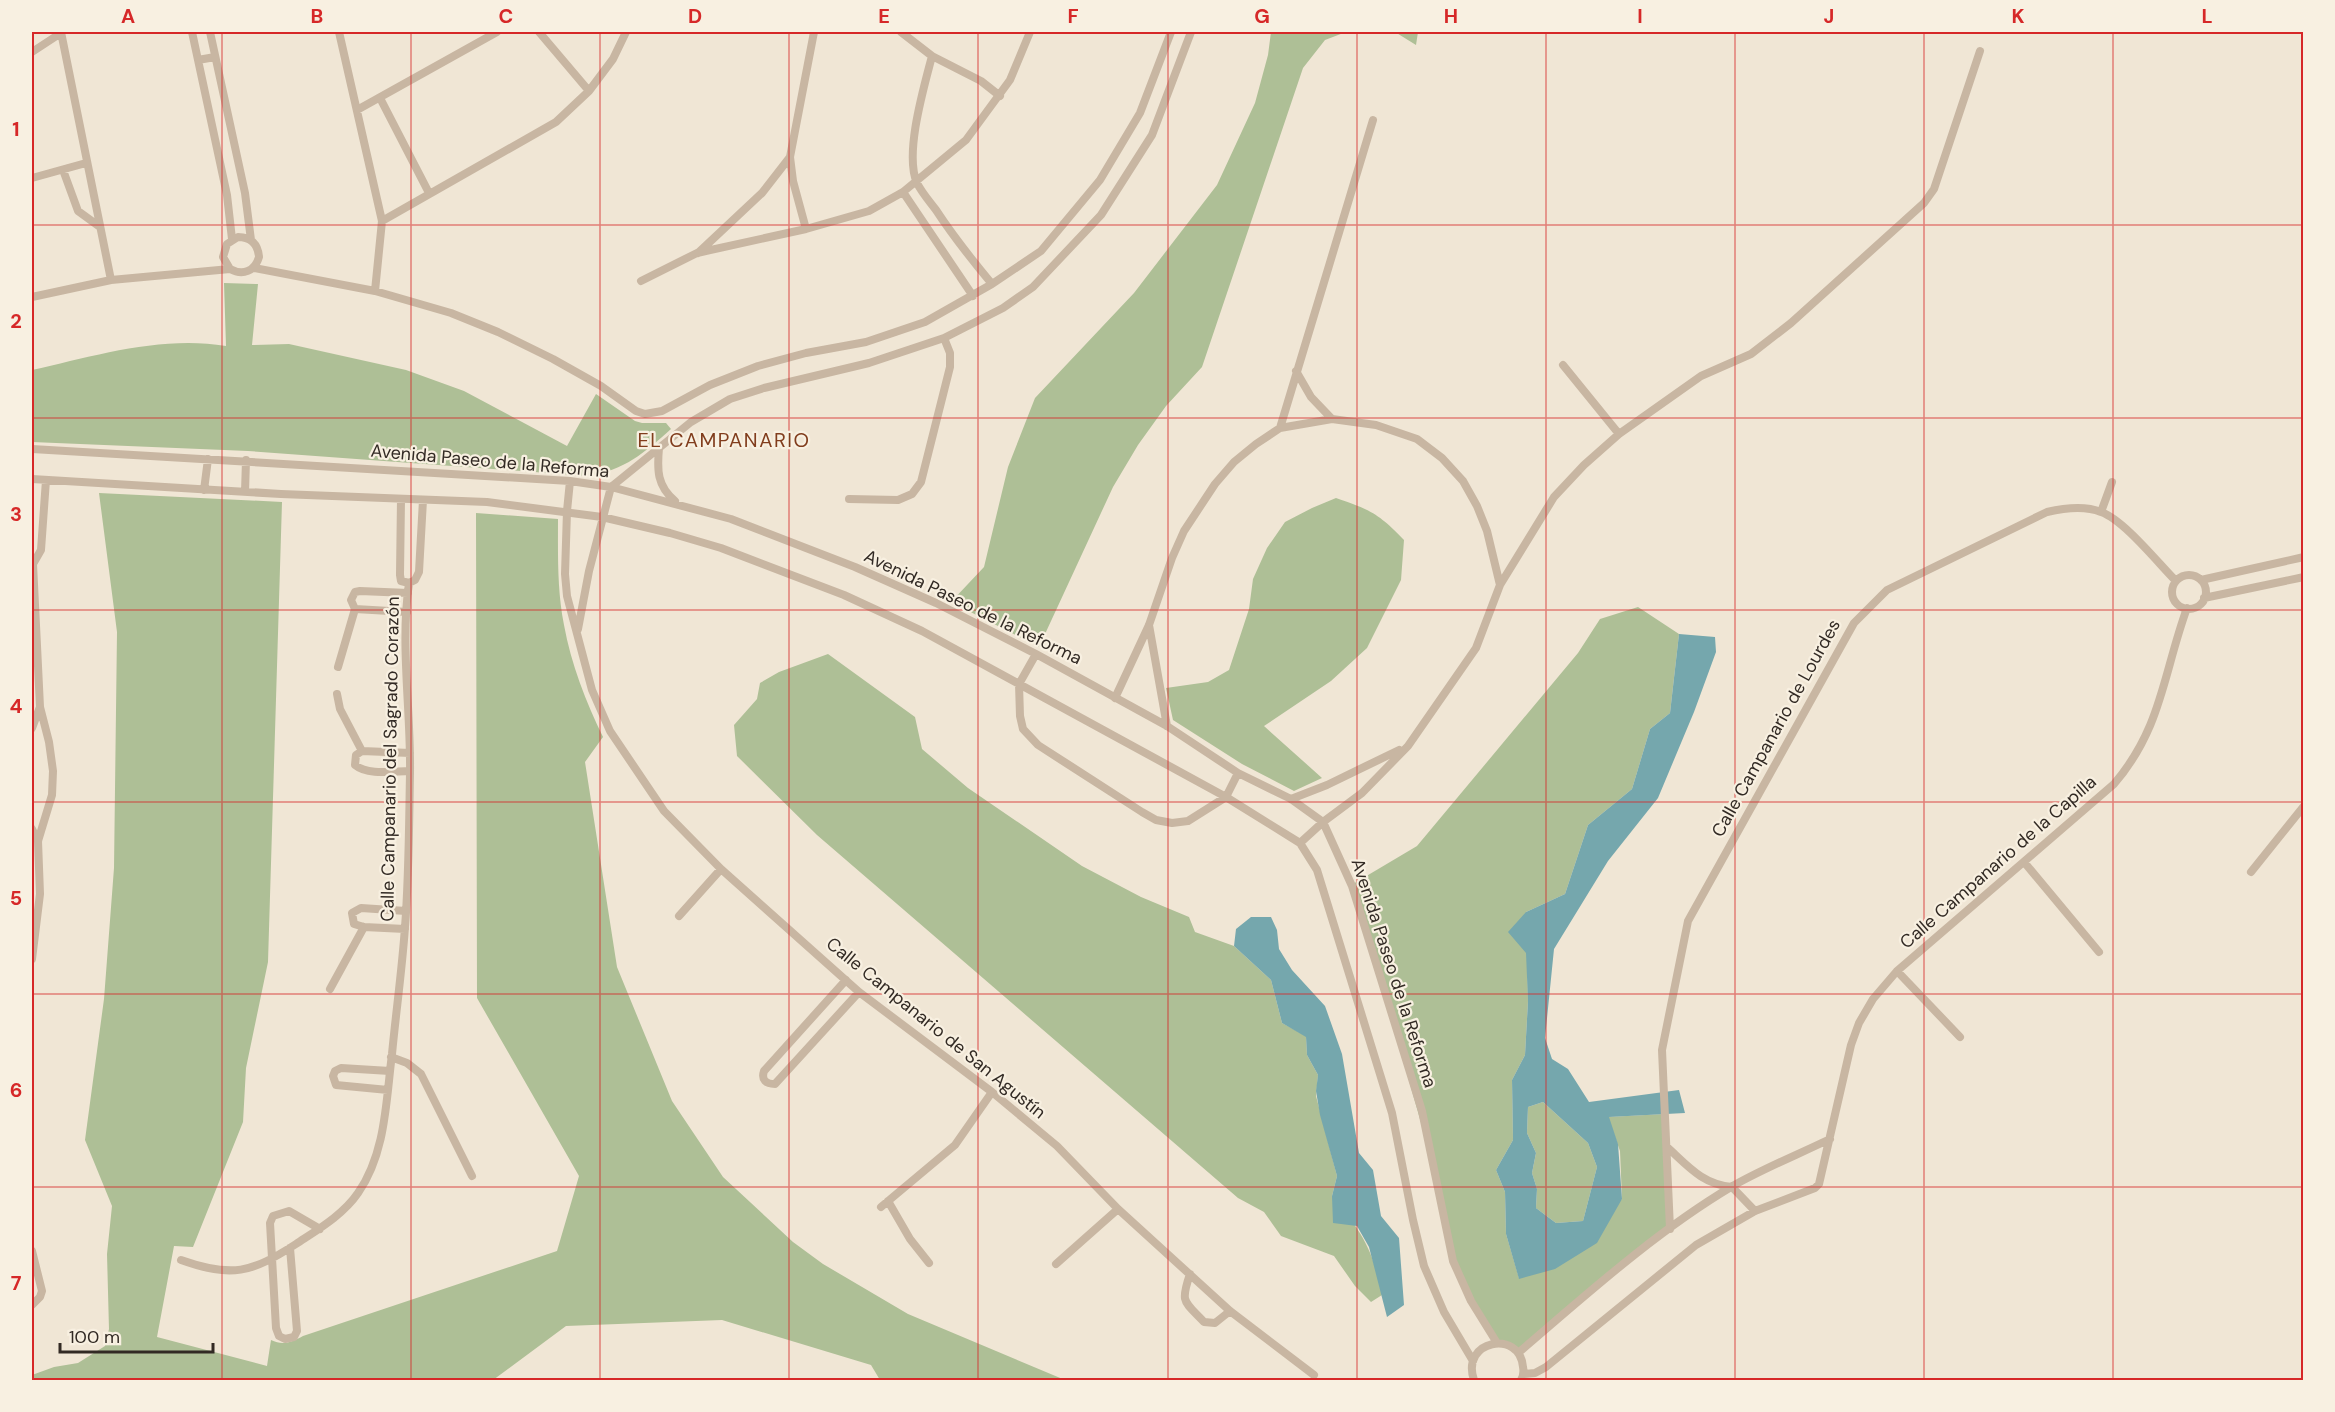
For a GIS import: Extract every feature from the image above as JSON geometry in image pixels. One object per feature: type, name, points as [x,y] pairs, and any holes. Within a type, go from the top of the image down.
[{"type":"street","points":[[32,52],[61,32],[111,280]]},
{"type":"street","points":[[192,32],[227,195],[232,239]]},
{"type":"street","points":[[32,297],[111,280],[230,269],[242,273],[254,268],[258,263],[259,250],[252,240],[210,32]]},
{"type":"street","points":[[339,32],[382,221],[375,291]]},
{"type":"street","points":[[357,110],[497,32]]},
{"type":"street","points":[[539,32],[589,91]]},
{"type":"street","points":[[382,221],[556,122],[589,91],[613,59],[626,32]]},
{"type":"street","points":[[806,229],[793,181],[790,158],[814,32]]},
{"type":"street","points":[[901,32],[932,56],[981,81],[1000,96]]},
{"type":"street","points":[[641,281],[697,253],[806,229],[869,211],[903,192],[917,183],[966,140],[1010,80],[1030,32]]},
{"type":"street","points":[[254,268],[375,291],[451,314],[498,332],[553,358],[601,386],[636,411],[651,414],[676,405],[710,385],[758,366],[806,353],[866,342],[925,322],[973,296],[1041,251],[1100,180],[1140,113],[1171,32]]},
{"type":"street","points":[[611,487],[691,422],[730,399],[764,388],[869,363],[944,338],[1003,308],[1033,286],[1101,215],[1152,135],[1191,32]]},
{"type":"street","points":[[1300,843],[1323,822],[1362,793],[1408,746],[1476,648],[1500,585],[1554,497],[1584,465],[1619,434],[1701,376],[1751,354],[1791,322],[1924,203],[1934,189],[1980,51]]},
{"type":"street","points":[[932,56],[914,139],[917,183],[961,247],[992,284]]},
{"type":"street","points":[[198,60],[215,57]]},
{"type":"street","points":[[380,98],[429,193]]},
{"type":"street","points":[[1280,428],[1373,120]]},
{"type":"street","points":[[697,253],[762,193],[790,158]]},
{"type":"street","points":[[32,178],[86,163]]},
{"type":"street","points":[[63,170],[78,211],[100,227]]},
{"type":"street","points":[[903,192],[973,296]]},
{"type":"street","points":[[230,269],[223,257],[223,250],[232,239],[245,237],[252,240]]},
{"type":"street","points":[[849,499],[898,500],[912,494],[921,482],[950,367],[950,352],[944,338]]},
{"type":"street","points":[[1563,365],[1619,434]]},
{"type":"street","points":[[1296,371],[1311,397],[1332,419]]},
{"type":"street","points":[[1115,698],[1149,625],[1172,558],[1184,531],[1215,484],[1234,462],[1280,428],[1332,419],[1376,425],[1417,439],[1442,458],[1463,481],[1477,506],[1487,531],[1500,585]]},
{"type":"street","points":[[659,448],[658,478],[665,493],[678,503]]},
{"type":"street","name":"Avenida Paseo de la Reforma","points":[[32,449],[570,481],[611,487],[678,503],[731,519],[855,567],[948,609],[1167,726],[1238,773],[1292,799],[1323,822],[1352,886],[1422,1111],[1453,1261],[1471,1301],[1497,1343]]},
{"type":"street","points":[[204,490],[208,459]]},
{"type":"street","points":[[245,492],[246,460]]},
{"type":"street","points":[[32,479],[204,490],[487,502],[602,517],[670,533],[721,548],[844,595],[922,631],[1226,797],[1300,843],[1317,870],[1392,1113],[1424,1266],[1444,1312],[1473,1361]]},
{"type":"street","points":[[32,959],[40,894],[39,841],[52,795],[53,771],[49,742],[40,707],[32,563],[46,480]]},
{"type":"street","name":"Calle Campanario de San Agustín","points":[[570,481],[565,574],[567,596],[592,690],[610,731],[664,811],[721,869],[859,992],[992,1092],[1057,1146],[1118,1209],[1230,1311],[1314,1375]]},
{"type":"street","points":[[2101,512],[2112,482]]},
{"type":"street","name":"Calle Campanario de San Agustín","points":[[578,632],[589,572],[611,487]]},
{"type":"street","name":"Calle Campanario del Sagrado Corazón","points":[[401,499],[400,575],[401,581],[409,588]]},
{"type":"street","name":"Calle Campanario del Sagrado Corazón","points":[[181,1260],[226,1272],[246,1270],[272,1259],[320,1228],[342,1210],[358,1194],[374,1166],[383,1129],[405,929],[410,771],[407,612],[409,588],[419,572],[423,500]]},
{"type":"street","name":"Calle Campanario de Lourdes","points":[[1670,1229],[1662,1050],[1688,921],[1854,623],[1887,590],[2047,512],[2078,507],[2101,512],[2115,520],[2176,581]]},
{"type":"street","points":[[2200,580],[2304,557]]},
{"type":"street","points":[[2186,575],[2196,576],[2200,580],[2205,588],[2204,598],[2197,606],[2182,607],[2175,600],[2172,590],[2176,581],[2186,575]]},
{"type":"street","points":[[2204,598],[2304,577]]},
{"type":"street","points":[[338,667],[355,609],[351,600],[355,592],[409,588]]},
{"type":"street","name":"Calle Campanario de la Capilla","points":[[1522,1377],[1546,1367],[1696,1245],[1755,1211],[1815,1188],[1819,1184],[1851,1045],[1859,1023],[1873,999],[1897,971],[2114,784],[2127,769],[2152,723],[2187,608]]},
{"type":"street","points":[[355,609],[407,612]]},
{"type":"street","points":[[1149,625],[1167,726]]},
{"type":"street","points":[[1036,654],[1019,684],[1020,716],[1023,729],[1038,745],[1149,816],[1172,823],[1188,821],[1226,797],[1238,773]]},
{"type":"street","points":[[338,694],[340,709],[362,751]]},
{"type":"street","points":[[32,728],[40,707]]},
{"type":"street","points":[[1292,799],[1366,768],[1408,746]]},
{"type":"street","points":[[410,753],[362,751],[356,755],[355,760],[355,765],[360,770],[410,771]]},
{"type":"street","points":[[2251,872],[2304,806]]},
{"type":"street","points":[[32,829],[39,841]]},
{"type":"street","points":[[2024,862],[2099,952]]},
{"type":"street","points":[[679,916],[721,869]]},
{"type":"street","points":[[405,929],[364,927],[354,924],[352,913],[357,909],[406,911]]},
{"type":"street","points":[[330,989],[364,927]]},
{"type":"street","points":[[1897,971],[1960,1036]]},
{"type":"street","points":[[846,980],[764,1071],[762,1076],[764,1081],[775,1084],[859,992]]},
{"type":"street","points":[[391,1057],[407,1063],[421,1074],[472,1176]]},
{"type":"street","points":[[388,1090],[336,1085],[333,1076],[335,1071],[341,1068],[390,1071]]},
{"type":"street","points":[[881,1207],[955,1145],[992,1092]]},
{"type":"street","points":[[1518,1353],[1570,1308],[1670,1229],[1732,1187],[1830,1139]]},
{"type":"street","points":[[1666,1147],[1703,1179],[1717,1185],[1732,1187],[1755,1211]]},
{"type":"street","points":[[888,1201],[910,1239],[929,1263]]},
{"type":"street","points":[[1056,1264],[1118,1209]]},
{"type":"street","points":[[290,1248],[297,1331],[294,1337],[285,1339],[279,1336],[276,1328],[269,1230],[273,1216],[289,1211],[320,1228]]},
{"type":"street","points":[[32,1251],[32,1262],[42,1291],[40,1297],[32,1305]]},
{"type":"street","points":[[1190,1274],[1183,1293],[1184,1299],[1204,1322],[1215,1323],[1230,1311]]},
{"type":"street","points":[[1474,1380],[1471,1371],[1478,1352],[1486,1345],[1497,1343],[1505,1344],[1518,1353],[1523,1360],[1522,1377]]},
{"type":"green space","points":[[1271,32],[1346,32],[1325,40],[1303,68],[1202,367],[1166,406],[1138,445],[1113,487],[1039,647],[951,602],[984,567],[1008,467],[1035,398],[1134,293],[1217,185],[1255,103],[1268,55]]},
{"type":"green space","points":[[1395,32],[1418,32],[1416,45]]},
{"type":"green space","points":[[224,283],[258,284],[252,345],[289,344],[406,370],[464,391],[567,446],[596,394],[635,421],[666,423],[671,429],[652,446],[623,465],[588,476],[248,451],[32,442],[32,370],[104,353],[153,345],[202,343],[226,346]]},
{"type":"green space","points":[[99,493],[282,502],[268,962],[246,1068],[243,1122],[193,1247],[174,1246],[157,1337],[267,1366],[271,1340],[280,1343],[291,1341],[557,1251],[579,1176],[477,998],[476,513],[558,519],[559,585],[567,640],[580,683],[603,737],[585,762],[617,967],[672,1101],[723,1177],[793,1242],[823,1264],[908,1314],[1065,1380],[880,1380],[871,1365],[722,1320],[566,1326],[493,1380],[32,1380],[32,1375],[54,1367],[78,1363],[105,1346],[109,1329],[107,1254],[112,1206],[85,1140],[104,999],[114,868],[117,632]]},
{"type":"green space","points":[[1336,498],[1374,514],[1404,540],[1401,580],[1367,648],[1331,681],[1264,726],[1322,778],[1294,791],[1242,764],[1173,720],[1166,688],[1208,682],[1229,670],[1249,609],[1253,579],[1267,548],[1285,522]]},
{"type":"green space","points":[[1638,607],[1679,634],[1670,713],[1650,729],[1632,789],[1588,825],[1565,894],[1526,912],[1528,1001],[1525,1055],[1512,1080],[1513,1140],[1496,1170],[1505,1192],[1506,1234],[1519,1278],[1622,1199],[1620,1151],[1608,1117],[1665,1114],[1669,1227],[1517,1351],[1497,1343],[1454,1257],[1445,1207],[1353,884],[1417,846],[1578,653],[1600,619]]},
{"type":"green space","points":[[828,654],[915,717],[922,749],[968,788],[1082,866],[1141,897],[1189,917],[1195,932],[1234,946],[1271,980],[1282,1023],[1306,1036],[1307,1055],[1318,1075],[1316,1096],[1337,1176],[1332,1196],[1365,1242],[1375,1265],[1382,1295],[1371,1302],[1355,1286],[1334,1256],[1281,1236],[1264,1212],[1238,1198],[817,835],[737,756],[734,725],[757,699],[760,683],[779,672]]},
{"type":"green space","points":[[1543,1102],[1588,1143],[1597,1167],[1583,1221],[1556,1223],[1536,1208],[1537,1189],[1532,1173],[1536,1153],[1527,1133],[1528,1107]]},
{"type":"water","points":[[1679,634],[1715,637],[1716,652],[1658,798],[1608,861],[1554,949],[1545,1038],[1552,1059],[1568,1069],[1589,1102],[1679,1090],[1685,1113],[1609,1117],[1618,1144],[1622,1199],[1597,1243],[1555,1269],[1519,1279],[1506,1234],[1505,1192],[1496,1170],[1513,1140],[1512,1080],[1525,1055],[1528,1001],[1526,953],[1508,932],[1526,912],[1565,894],[1588,825],[1632,789],[1650,729],[1670,713]],"holes":[[[1543,1102],[1588,1143],[1597,1167],[1583,1221],[1556,1223],[1536,1208],[1537,1189],[1532,1173],[1536,1153],[1527,1133],[1528,1107]]]},
{"type":"water","points":[[1251,917],[1271,917],[1277,930],[1279,949],[1292,970],[1325,1006],[1342,1054],[1359,1153],[1373,1170],[1381,1216],[1399,1238],[1404,1305],[1387,1317],[1369,1247],[1357,1226],[1333,1223],[1332,1196],[1337,1176],[1320,1115],[1316,1091],[1318,1075],[1307,1055],[1306,1037],[1282,1023],[1271,980],[1234,946],[1236,929]]},
{"type":"district","name":"EL CAMPANARIO","points":[[724,440]]}]
